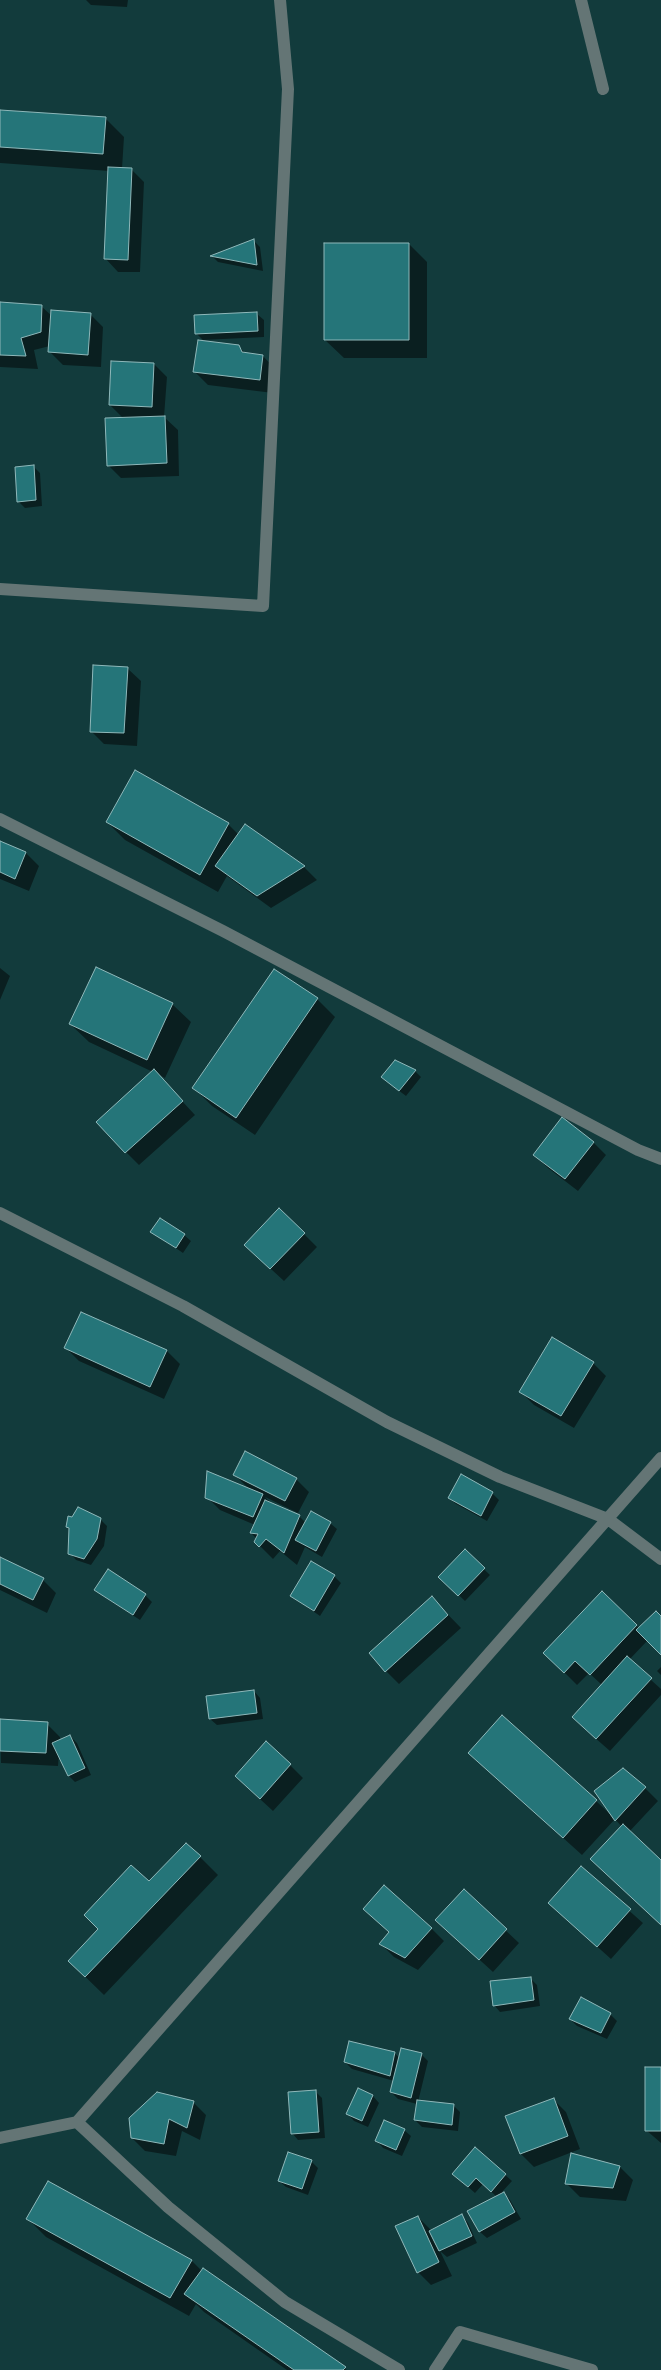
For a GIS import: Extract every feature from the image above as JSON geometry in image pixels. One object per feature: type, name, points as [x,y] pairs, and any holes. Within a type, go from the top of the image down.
[{"type":"street","points":[[0,589],[263,606],[288,89],[280,0]]},
{"type":"street","points":[[580,0],[603,89]]},
{"type":"street","points":[[0,819],[223,931],[638,1150],[661,1159]]},
{"type":"street","points":[[0,1213],[182,1306],[388,1422],[500,1477],[608,1519],[661,1559]]},
{"type":"street","points":[[0,2138],[77,2122],[661,1458]]},
{"type":"street","points":[[77,2122],[168,2207],[285,2302],[399,2370]]},
{"type":"street","points":[[435,2370],[460,2332],[592,2370]]},
{"type":"building","points":[[0,110],[106,117],[103,154],[0,147]]},
{"type":"building","points":[[108,167],[132,168],[128,260],[104,259]]},
{"type":"building","points":[[254,239],[257,265],[210,256]]},
{"type":"building","points":[[324,243],[409,243],[409,340],[324,340]]},
{"type":"building","points":[[0,302],[42,305],[41,332],[21,338],[26,356],[0,355]]},
{"type":"building","points":[[51,310],[91,313],[88,355],[48,352]]},
{"type":"building","points":[[257,312],[258,331],[195,334],[194,315]]},
{"type":"building","points":[[198,340],[239,345],[242,352],[263,355],[260,380],[193,372]]},
{"type":"building","points":[[111,361],[154,363],[152,407],[109,405]]},
{"type":"building","points":[[165,416],[167,463],[107,466],[105,418]]},
{"type":"building","points":[[34,465],[36,500],[17,502],[15,467]]},
{"type":"building","points":[[93,665],[128,667],[124,733],[90,732]]},
{"type":"building","points":[[135,770],[229,823],[200,875],[106,822]]},
{"type":"building","points":[[245,824],[305,866],[257,896],[215,866]]},
{"type":"building","points":[[0,841],[26,852],[15,879],[0,872]]},
{"type":"building","points":[[96,967],[173,1003],[147,1060],[69,1024]]},
{"type":"building","points":[[274,969],[318,998],[236,1118],[192,1088]]},
{"type":"building","points":[[395,1060],[416,1070],[399,1091],[381,1077]]},
{"type":"building","points":[[154,1069],[183,1101],[125,1153],[96,1122]]},
{"type":"building","points":[[562,1117],[594,1142],[565,1179],[533,1155]]},
{"type":"building","points":[[279,1208],[305,1233],[270,1269],[244,1245]]},
{"type":"building","points":[[160,1218],[185,1234],[176,1248],[150,1232]]},
{"type":"building","points":[[81,1312],[167,1350],[150,1387],[64,1348]]},
{"type":"building","points":[[552,1337],[594,1362],[561,1416],[519,1392]]},
{"type":"building","points":[[245,1451],[297,1478],[285,1501],[233,1475]]},
{"type":"building","points":[[207,1471],[263,1494],[253,1517],[205,1498]]},
{"type":"building","points":[[461,1474],[493,1492],[481,1516],[448,1498]]},
{"type":"building","points":[[265,1500],[300,1515],[284,1553],[266,1539],[259,1547],[254,1542],[258,1534],[250,1533]]},
{"type":"building","points":[[78,1507],[101,1518],[97,1539],[84,1559],[68,1554],[69,1528],[66,1527],[68,1516],[72,1517]]},
{"type":"building","points":[[311,1511],[331,1522],[316,1551],[295,1540]]},
{"type":"building","points":[[465,1549],[485,1568],[458,1596],[438,1577]]},
{"type":"building","points":[[0,1557],[44,1578],[33,1600],[0,1584]]},
{"type":"building","points":[[311,1561],[335,1575],[314,1611],[290,1596]]},
{"type":"building","points":[[108,1569],[146,1594],[133,1615],[94,1590]]},
{"type":"building","points":[[602,1591],[637,1625],[590,1675],[575,1661],[564,1673],[543,1653]]},
{"type":"building","points":[[432,1596],[448,1615],[385,1672],[369,1653]]},
{"type":"building","points":[[656,1611],[661,1616],[661,1655],[636,1630]]},
{"type":"building","points":[[627,1656],[652,1678],[596,1739],[572,1717]]},
{"type":"building","points":[[254,1690],[257,1713],[209,1719],[206,1696]]},
{"type":"building","points":[[502,1715],[597,1800],[563,1838],[468,1753]]},
{"type":"building","points":[[0,1719],[48,1722],[46,1753],[0,1751]]},
{"type":"building","points":[[70,1735],[85,1768],[68,1776],[52,1743]]},
{"type":"building","points":[[266,1741],[291,1764],[260,1799],[235,1776]]},
{"type":"building","points":[[623,1768],[646,1787],[615,1821],[594,1791]]},
{"type":"building","points":[[623,1824],[661,1860],[661,1925],[590,1859]]},
{"type":"building","points":[[186,1843],[201,1856],[85,1977],[68,1961],[98,1929],[84,1915],[131,1865],[149,1881]]},
{"type":"building","points":[[581,1866],[631,1909],[597,1947],[548,1903]]},
{"type":"building","points":[[384,1885],[432,1928],[405,1958],[379,1944],[389,1932],[363,1909]]},
{"type":"building","points":[[464,1889],[507,1929],[479,1960],[435,1920]]},
{"type":"building","points":[[531,1977],[534,2000],[493,2006],[490,1981]]},
{"type":"building","points":[[581,1997],[611,2013],[601,2033],[569,2019]]},
{"type":"building","points":[[349,2041],[395,2052],[390,2076],[344,2062]]},
{"type":"building","points":[[401,2048],[422,2053],[411,2098],[390,2092]]},
{"type":"building","points":[[645,2067],[661,2067],[661,2131],[645,2131]]},
{"type":"building","points":[[358,2088],[373,2095],[362,2121],[346,2114]]},
{"type":"building","points":[[316,2090],[319,2132],[291,2134],[288,2092]]},
{"type":"building","points":[[157,2092],[194,2101],[187,2128],[169,2119],[164,2144],[131,2138],[129,2118]]},
{"type":"building","points":[[554,2098],[568,2136],[520,2154],[505,2116]]},
{"type":"building","points":[[417,2100],[454,2104],[452,2125],[414,2120]]},
{"type":"building","points":[[384,2120],[405,2129],[396,2150],[375,2141]]},
{"type":"building","points":[[475,2147],[506,2174],[491,2192],[476,2178],[468,2187],[452,2174]]},
{"type":"building","points":[[288,2152],[312,2160],[302,2189],[278,2181]]},
{"type":"building","points":[[571,2153],[620,2166],[613,2188],[565,2184]]},
{"type":"building","points":[[48,2181],[192,2260],[170,2298],[26,2219]]},
{"type":"building","points":[[504,2192],[515,2212],[479,2232],[467,2211]]},
{"type":"building","points":[[462,2214],[472,2236],[439,2251],[429,2231]]},
{"type":"building","points":[[418,2216],[439,2262],[417,2273],[395,2226]]},
{"type":"building","points":[[203,2268],[346,2367],[343,2370],[294,2370],[184,2294]]}]
